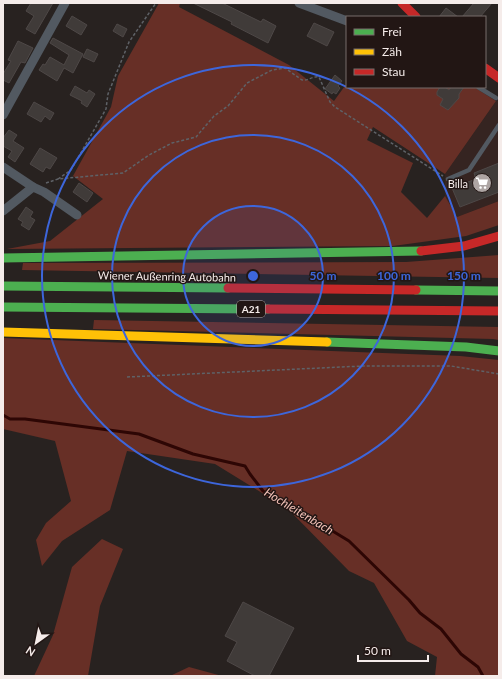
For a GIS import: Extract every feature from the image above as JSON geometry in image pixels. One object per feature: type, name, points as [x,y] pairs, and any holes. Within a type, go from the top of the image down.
[{"type":"main road","points":[[402,3],[414,16]]},
{"type":"main road","points":[[486,69],[499,78]]},
{"type":"main road","points":[[3,258],[403,252],[469,244],[499,236]]},
{"type":"main road","name":"Wiener Außenring Autobahn","points":[[3,286],[499,292]]},
{"type":"main road","name":"A21","points":[[3,306],[499,311]]},
{"type":"main road","points":[[3,332],[424,345],[466,347],[499,351]]},
{"type":"street","points":[[3,115],[65,3]]},
{"type":"street","points":[[299,3],[346,21]]},
{"type":"street","points":[[3,167],[33,187],[44,192],[77,215]]},
{"type":"street","points":[[3,211],[33,187]]},
{"type":"lane","points":[[480,88],[496,98]]},
{"type":"lane","points":[[448,179],[468,170],[499,125]]},
{"type":"path","points":[[156,3],[129,42],[108,94],[106,109],[71,170],[58,179],[123,173],[150,155],[172,143],[196,137],[214,116],[228,106],[247,83],[272,70],[285,68],[302,80],[312,77],[319,77],[330,102],[335,107],[448,179]]},
{"type":"path","points":[[127,377],[363,366],[451,366],[499,374]]},
{"type":"shaded area","points":[[159,3],[180,3],[179,7],[289,65],[334,101],[346,84],[346,88],[476,88],[496,101],[445,174],[373,127],[367,140],[413,163],[401,192],[427,218],[445,196],[457,217],[499,201],[499,225],[466,236],[393,246],[7,249],[50,241],[103,199],[73,176],[111,107],[118,76]]},
{"type":"shaded area","points":[[496,101],[499,101],[499,201],[457,217],[445,196],[445,174]]},
{"type":"shaded area","points":[[499,255],[499,278],[22,270],[23,263],[406,262]]},
{"type":"shaded area","points":[[94,320],[499,327],[499,340],[93,329]]},
{"type":"shaded area","points":[[3,338],[460,356],[499,360],[499,676],[435,676],[437,657],[407,641],[374,583],[349,571],[288,509],[215,464],[127,451],[110,510],[62,541],[42,566],[36,540],[46,523],[71,501],[55,441],[3,429]]},
{"type":"shaded area","points":[[102,539],[123,549],[100,606],[88,676],[34,676],[53,635],[72,567]]},
{"type":"shaded area","points":[[189,667],[222,676],[170,676]]},
{"type":"building","points":[[31,3],[53,3],[35,34],[26,29],[34,16],[26,11]]},
{"type":"building","points":[[193,3],[222,3],[261,22],[263,19],[276,26],[268,43],[231,24],[232,22]]},
{"type":"building","points":[[474,3],[492,3],[481,16],[463,16]]},
{"type":"building","points":[[446,8],[457,16],[440,16]]},
{"type":"building","points":[[72,16],[87,25],[81,35],[66,26]]},
{"type":"building","points":[[314,23],[334,32],[327,46],[307,36]]},
{"type":"building","points":[[117,24],[127,29],[123,37],[113,31]]},
{"type":"building","points":[[53,38],[83,54],[73,73],[64,68],[57,81],[39,70],[43,64],[45,65],[50,57],[64,65],[69,55],[50,43]]},
{"type":"building","points":[[18,41],[33,48],[25,63],[21,62],[9,83],[3,80],[3,74],[11,61],[8,60]]},
{"type":"building","points":[[87,49],[98,54],[94,62],[83,57]]},
{"type":"building","points":[[335,75],[342,81],[338,86],[340,88],[336,94],[333,92],[332,94],[325,89]]},
{"type":"building","points":[[75,86],[87,93],[89,90],[95,94],[87,107],[81,103],[82,101],[70,95]]},
{"type":"building","points":[[439,88],[446,88],[449,90],[450,88],[463,88],[459,94],[459,98],[448,110],[440,105],[443,99],[437,95]]},
{"type":"building","points":[[34,102],[54,113],[50,120],[45,116],[41,122],[27,114]]},
{"type":"building","points":[[9,130],[17,135],[13,141],[24,148],[15,162],[8,157],[12,151],[3,146],[3,138]]},
{"type":"building","points":[[40,148],[57,158],[50,169],[46,167],[43,172],[30,164]]},
{"type":"building","name":"Billa","points":[[499,163],[499,192],[460,207],[452,188],[476,179],[474,173]]},
{"type":"building","points":[[79,183],[93,193],[87,202],[73,192]]},
{"type":"building","points":[[26,207],[33,212],[30,217],[35,220],[29,230],[21,225],[23,222],[18,219]]},
{"type":"building","points":[[243,602],[294,628],[269,676],[255,676],[227,661],[237,642],[225,636]]},
{"type":"waterway","name":"Hochleitenbach","points":[[3,415],[10,419],[25,419],[139,434],[193,454],[245,466],[263,491],[349,541],[409,600],[420,613],[441,629],[461,654],[478,667],[483,676]]},
{"type":"traffic: fast","points":[[3,258],[421,251]]},
{"type":"traffic: fast","points":[[3,286],[228,288]]},
{"type":"traffic: fast","points":[[416,290],[499,291]]},
{"type":"traffic: fast","points":[[3,307],[268,309]]},
{"type":"traffic: fast","points":[[327,342],[466,347],[499,351]]},
{"type":"traffic: slow","points":[[3,332],[327,342]]},
{"type":"traffic: jam","points":[[402,3],[415,16]]},
{"type":"traffic: jam","points":[[486,69],[499,78]]},
{"type":"traffic: jam","points":[[421,251],[464,246],[499,236]]},
{"type":"traffic: jam","points":[[228,288],[416,290]]},
{"type":"traffic: jam","points":[[268,309],[499,311]]},
{"type":"place","name":"Billa","points":[[482,183]]}]
